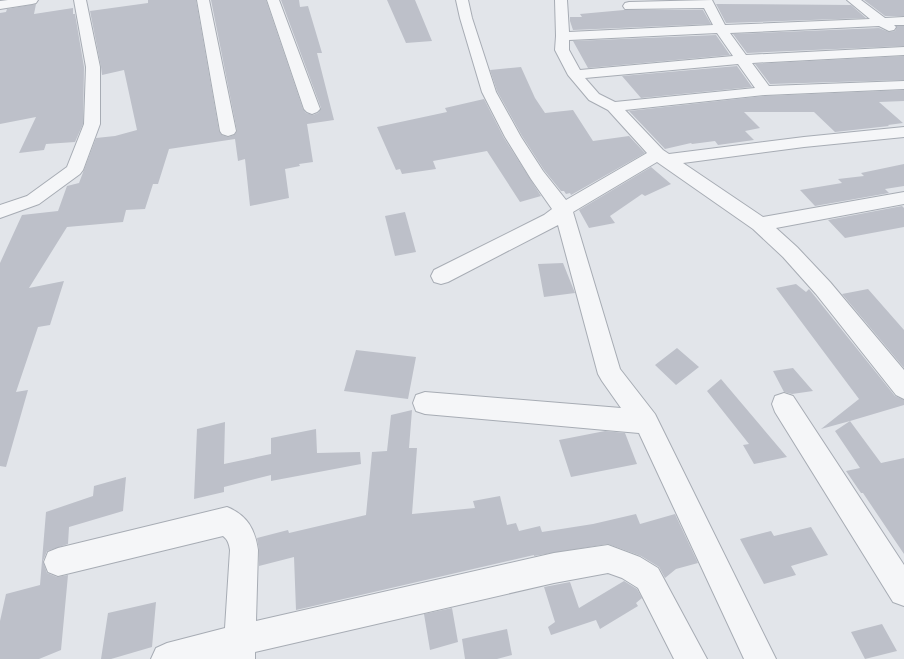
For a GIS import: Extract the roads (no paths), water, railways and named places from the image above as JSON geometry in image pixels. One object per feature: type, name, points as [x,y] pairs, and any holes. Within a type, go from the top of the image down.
[{"type":"street","points":[[0,5],[32,0]]},
{"type":"street","points":[[0,212],[33,200],[74,170],[92,124],[92,67],[80,0]]},
{"type":"street","points":[[203,0],[228,130]]},
{"type":"street","points":[[273,0],[312,109]]},
{"type":"street","points":[[462,0],[466,18],[489,92],[529,163],[563,210],[610,374],[646,422],[760,659]]},
{"type":"street","points":[[561,0],[563,36],[562,50],[575,75],[594,97],[613,107],[662,157],[760,224],[790,252],[824,288],[904,388]]},
{"type":"street","points":[[853,0],[899,35]]},
{"type":"street","points":[[629,6],[706,2],[721,29],[766,91]]},
{"type":"street","points":[[563,36],[904,22]]},
{"type":"street","points":[[575,75],[742,59],[904,51]]},
{"type":"street","points":[[613,107],[766,91],[904,84]]},
{"type":"street","points":[[442,276],[551,220],[563,210],[662,157],[904,132]]},
{"type":"street","points":[[760,224],[904,198]]},
{"type":"street","points":[[425,403],[646,422]]},
{"type":"street","points":[[784,404],[904,591]]},
{"type":"street","points":[[58,562],[227,521],[236,527],[242,536],[244,550],[239,649]]},
{"type":"street","points":[[168,659],[239,649],[554,568],[608,559],[630,567],[648,578],[691,659]]}]
